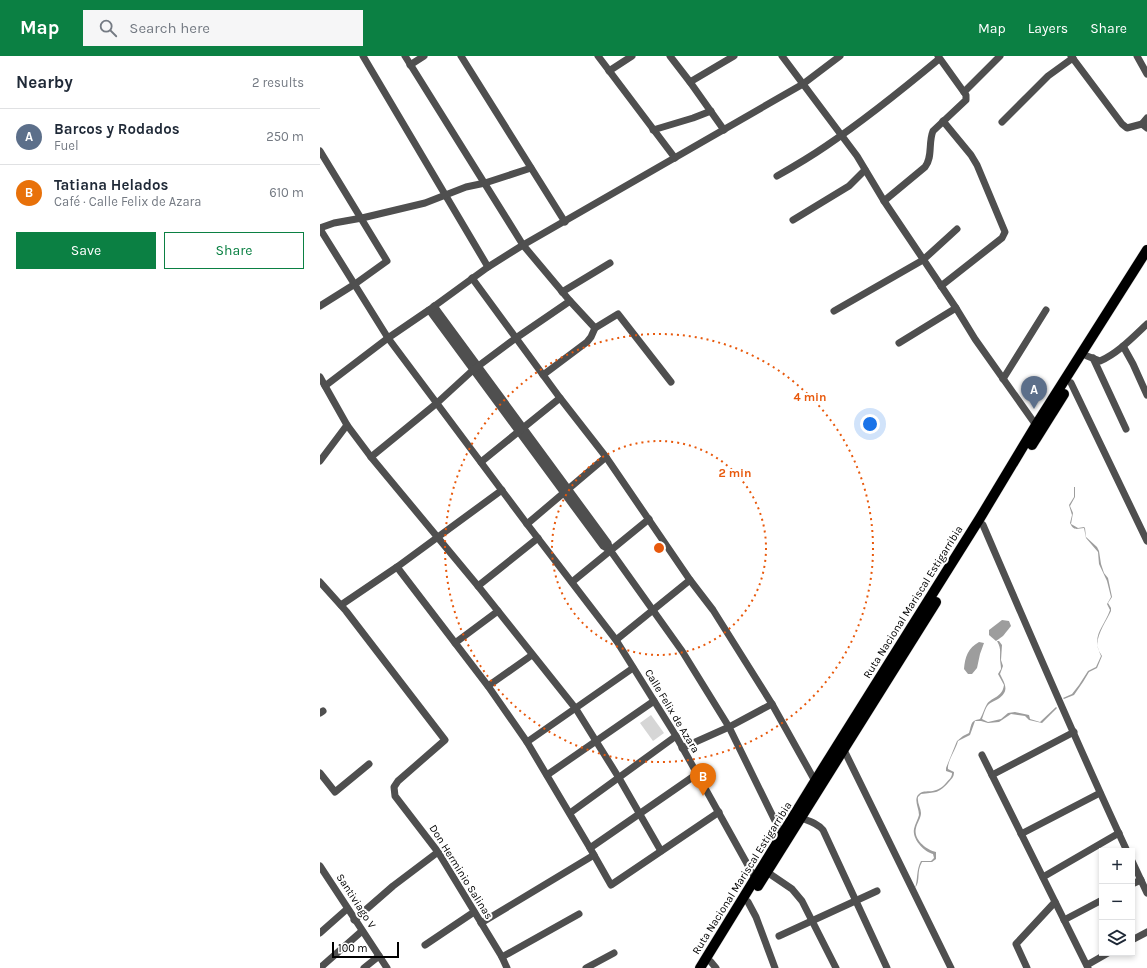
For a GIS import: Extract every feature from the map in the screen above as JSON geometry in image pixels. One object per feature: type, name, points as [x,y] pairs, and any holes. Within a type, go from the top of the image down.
[{"type":"highway","name":"Ruta Nacional Mariscal Estigarribia","points":[[700,968],[815,781],[1038,428],[1147,250]]},
{"type":"highway","name":"Ruta Nacional Mariscal Estigarribia","points":[[712,966],[748,902],[983,525],[1038,428],[1090,357],[1147,262]]},
{"type":"street","points":[[362,56],[488,267]]},
{"type":"street","points":[[405,56],[523,245],[562,292],[595,328]]},
{"type":"street","points":[[410,65],[424,56]]},
{"type":"street","points":[[461,56],[565,222]]},
{"type":"street","points":[[598,56],[675,158]]},
{"type":"street","points":[[609,71],[632,56]]},
{"type":"street","points":[[670,56],[724,130]]},
{"type":"street","points":[[690,82],[734,56]]},
{"type":"street","points":[[782,56],[865,170],[975,339],[1038,428]]},
{"type":"street","points":[[325,386],[388,338],[488,267],[523,245],[803,84],[840,56]]},
{"type":"street","points":[[964,92],[1000,56]]},
{"type":"street","points":[[1137,56],[1147,74]]},
{"type":"street","points":[[777,176],[841,136],[896,95],[938,57],[964,92],[966,98],[964,103],[933,131],[931,136],[928,163],[925,167],[884,200]]},
{"type":"street","points":[[1002,122],[1048,76],[1072,57],[1122,124],[1127,128],[1144,126],[1147,118]]},
{"type":"street","points":[[653,130],[711,111]]},
{"type":"street","points":[[941,286],[1002,238],[1005,232],[972,155],[943,121]]},
{"type":"street","points":[[320,151],[387,261],[355,284],[320,306]]},
{"type":"street","points":[[320,228],[334,223],[425,203],[466,187],[485,183],[530,168]]},
{"type":"street","points":[[793,220],[849,186],[865,170]]},
{"type":"street","name":"Calle Felix de Azara","points":[[320,228],[388,338],[482,462],[526,524],[616,640],[676,736],[755,878]]},
{"type":"street","points":[[834,311],[923,260],[957,229]]},
{"type":"street","points":[[562,292],[610,263]]},
{"type":"street","points":[[472,278],[560,398],[606,457],[690,580],[713,610],[772,704],[815,781]]},
{"type":"street","points":[[371,457],[437,403],[476,368],[516,338],[570,301]]},
{"type":"street","points":[[432,308],[566,491],[608,543],[610,550],[682,651],[729,727],[782,835]]},
{"type":"street","points":[[899,343],[956,308]]},
{"type":"street","points":[[1003,380],[1046,310]]},
{"type":"street","points":[[543,375],[587,342],[595,328],[618,314],[671,382]]},
{"type":"street","points":[[1090,357],[1100,361],[1108,357],[1123,346],[1147,324]]},
{"type":"street","points":[[1123,346],[1147,395]]},
{"type":"street","points":[[1090,357],[1126,429]]},
{"type":"street","points":[[320,377],[348,425],[371,457],[478,586],[576,709],[619,778],[660,851]]},
{"type":"street","points":[[1071,383],[1147,541]]},
{"type":"street","points":[[482,462],[560,398]]},
{"type":"street","points":[[320,461],[348,425]]},
{"type":"street","points":[[526,524],[606,457]]},
{"type":"street","points":[[320,582],[342,606],[398,567],[502,490]]},
{"type":"street","points":[[572,582],[649,519]]},
{"type":"street","points":[[983,525],[1100,793],[1126,848]]},
{"type":"street","points":[[478,586],[538,538]]},
{"type":"street","points":[[398,567],[488,686],[527,742],[611,885],[719,812]]},
{"type":"street","points":[[616,640],[690,580]]},
{"type":"street","name":"Don Herminio Salinas","points":[[342,606],[445,740],[398,781],[394,787],[395,796],[405,807],[438,852],[508,968]]},
{"type":"street","points":[[454,643],[498,611]]},
{"type":"street","points":[[488,686],[532,655]]},
{"type":"street","points":[[527,742],[633,668]]},
{"type":"street","points":[[547,775],[654,701]]},
{"type":"street","points":[[682,748],[729,727],[772,704]]},
{"type":"street","points":[[992,775],[1074,732]]},
{"type":"street","points":[[570,813],[676,736]]},
{"type":"street","points":[[844,750],[951,968]]},
{"type":"street","points":[[982,755],[1088,966],[1103,956]]},
{"type":"street","points":[[320,773],[335,792],[369,764]]},
{"type":"street","points":[[590,848],[697,774]]},
{"type":"street","points":[[1021,834],[1100,793]]},
{"type":"street","points":[[801,818],[813,822],[823,830],[887,968]]},
{"type":"street","points":[[1043,877],[1119,833]]},
{"type":"street","points":[[354,920],[393,886],[438,852]]},
{"type":"street","points":[[481,923],[594,855]]},
{"type":"street","name":"Santiviago V","points":[[320,866],[354,920],[387,968]]},
{"type":"street","points":[[1135,867],[1147,893]]},
{"type":"street","points":[[767,872],[792,888],[802,901],[836,968]]},
{"type":"street","points":[[1135,883],[1141,880]]},
{"type":"street","points":[[779,936],[877,891]]},
{"type":"street","points":[[748,902],[756,917],[775,968]]},
{"type":"street","points":[[1027,968],[1016,944],[1055,902]]},
{"type":"street","points":[[1064,920],[1099,902]]},
{"type":"street","points":[[320,932],[347,909]]},
{"type":"street","points":[[425,945],[474,912]]},
{"type":"street","points":[[502,957],[579,914]]},
{"type":"street","points":[[320,968],[362,931]]},
{"type":"street","points":[[1135,938],[1147,932]]},
{"type":"street","points":[[586,968],[614,952]]},
{"type":"street","points":[[364,968],[379,956]]},
{"type":"shaded area","points":[[1074,487],[1075,497],[1070,506],[1073,513],[1071,524],[1078,528],[1084,527],[1086,537],[1097,547],[1104,573],[1108,578],[1112,597],[1108,603],[1111,611],[1099,636],[1098,645],[1097,643],[1099,632],[1110,610],[1107,604],[1111,597],[1107,581],[1099,564],[1098,552],[1086,538],[1084,528],[1075,529],[1070,523],[1072,515],[1069,505],[1074,497]]},
{"type":"shaded area","points":[[1002,620],[1009,621],[1011,626],[1003,636],[996,641],[989,635],[989,630]]},
{"type":"shaded area","points":[[997,641],[999,641],[1002,645],[1001,660],[1003,666],[1000,674],[1005,684],[1005,690],[1002,696],[990,703],[982,719],[988,722],[1001,719],[1008,713],[1015,712],[1029,715],[1030,719],[1040,722],[1056,707],[1057,708],[1042,723],[1029,720],[1025,716],[1011,714],[999,722],[988,723],[975,721],[980,719],[987,704],[999,695],[1003,689],[1004,685],[998,674],[1001,669],[1000,650]]},
{"type":"shaded area","points":[[979,642],[984,643],[977,668],[972,674],[968,674],[964,669],[966,657],[972,647]]},
{"type":"shaded area","points":[[1099,652],[1102,656],[1097,668],[1089,672],[1074,695],[1064,699],[1063,698],[1072,694],[1088,671],[1096,667],[1101,656]]},
{"type":"shaded area","points":[[651,715],[664,733],[653,741],[640,723]]},
{"type":"shaded area","points":[[975,721],[970,735],[958,741],[950,759],[948,769],[954,772],[952,778],[945,787],[939,791],[921,794],[918,797],[921,813],[916,828],[916,836],[924,846],[936,852],[936,859],[932,862],[922,862],[919,869],[918,882],[915,888],[918,868],[921,861],[931,861],[934,858],[933,854],[926,851],[915,837],[914,829],[919,815],[916,798],[922,792],[934,791],[942,787],[950,778],[952,773],[946,771],[946,768],[957,741],[969,733],[971,725]]},
{"type":"place","name":"Barcos y Rodados","points":[[1034,409]]},
{"type":"place","name":"Tatiana Helados","points":[[703,796]]}]
